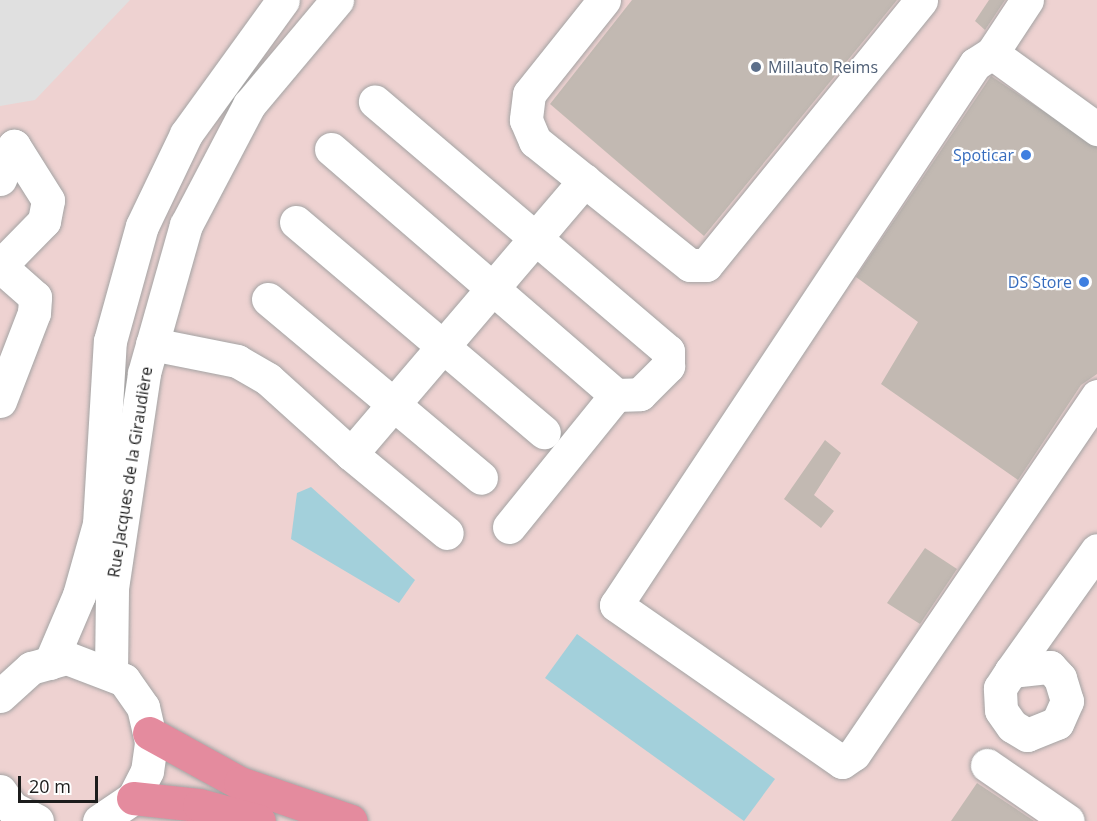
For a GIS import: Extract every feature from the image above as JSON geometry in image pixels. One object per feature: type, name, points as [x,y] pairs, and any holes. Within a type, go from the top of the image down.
[{"type":"highway","points":[[149,733],[240,783],[351,821]]},
{"type":"highway","points":[[133,798],[199,805],[259,821]]},
{"type":"street","name":"Rue Jacques de la Giraudière","points":[[50,663],[79,595],[99,524],[110,341],[142,226],[186,134],[283,0]]},
{"type":"street","name":"Rue Jacques de la Giraudière","points":[[111,673],[112,588],[152,344],[186,225],[249,105],[337,0]]},
{"type":"street","points":[[604,0],[529,94],[526,120],[535,141],[690,265],[706,265],[921,0]]},
{"type":"street","points":[[1027,0],[992,53],[969,74],[616,605],[842,762],[854,754],[1097,396]]},
{"type":"street","points":[[992,53],[1097,129]]},
{"type":"street","points":[[331,149],[495,286],[616,395],[640,394],[668,366],[668,351],[375,102]]},
{"type":"street","points":[[0,179],[7,147]]},
{"type":"street","points":[[0,401],[34,313],[34,297],[0,266],[44,221],[48,200],[7,147]]},
{"type":"street","points":[[351,454],[585,180]]},
{"type":"street","points":[[296,222],[544,432]]},
{"type":"street","points":[[268,299],[482,478]]},
{"type":"street","points":[[152,344],[237,361],[268,379],[351,454],[447,533]]},
{"type":"street","points":[[509,527],[616,395]]},
{"type":"street","points":[[1011,671],[1097,550]]},
{"type":"street","points":[[6,683],[50,663],[67,658],[111,673],[124,681],[143,707],[149,733],[147,771],[133,798],[102,820]]},
{"type":"street","points":[[987,765],[1068,821]]},
{"type":"street","points":[[0,791],[12,808],[37,821]]},
{"type":"shaded area","points":[[0,0],[1097,0],[1097,821],[0,821]]},
{"type":"shaded area","points":[[0,0],[130,0],[35,100],[0,106]]},
{"type":"water","points":[[311,487],[415,580],[399,603],[291,539],[297,493]]},
{"type":"water","points":[[577,634],[775,779],[744,821],[545,678]]},
{"type":"building","points":[[632,0],[897,0],[704,236],[550,104]]},
{"type":"building","points":[[989,0],[1005,0],[985,30],[975,21]]},
{"type":"building","points":[[991,76],[1097,147],[1097,374],[1081,385],[1018,480],[881,384],[918,322],[856,277]]},
{"type":"building","points":[[825,440],[841,453],[814,495],[834,511],[821,528],[784,499]]},
{"type":"building","points":[[925,548],[957,569],[920,624],[887,603]]},
{"type":"building","points":[[977,783],[1034,821],[951,821]]},
{"type":"place","name":"Millauto Reims","points":[[756,67]]},
{"type":"place","name":"Spoticar","points":[[1026,155]]},
{"type":"place","name":"DS Store","points":[[1084,282]]}]
